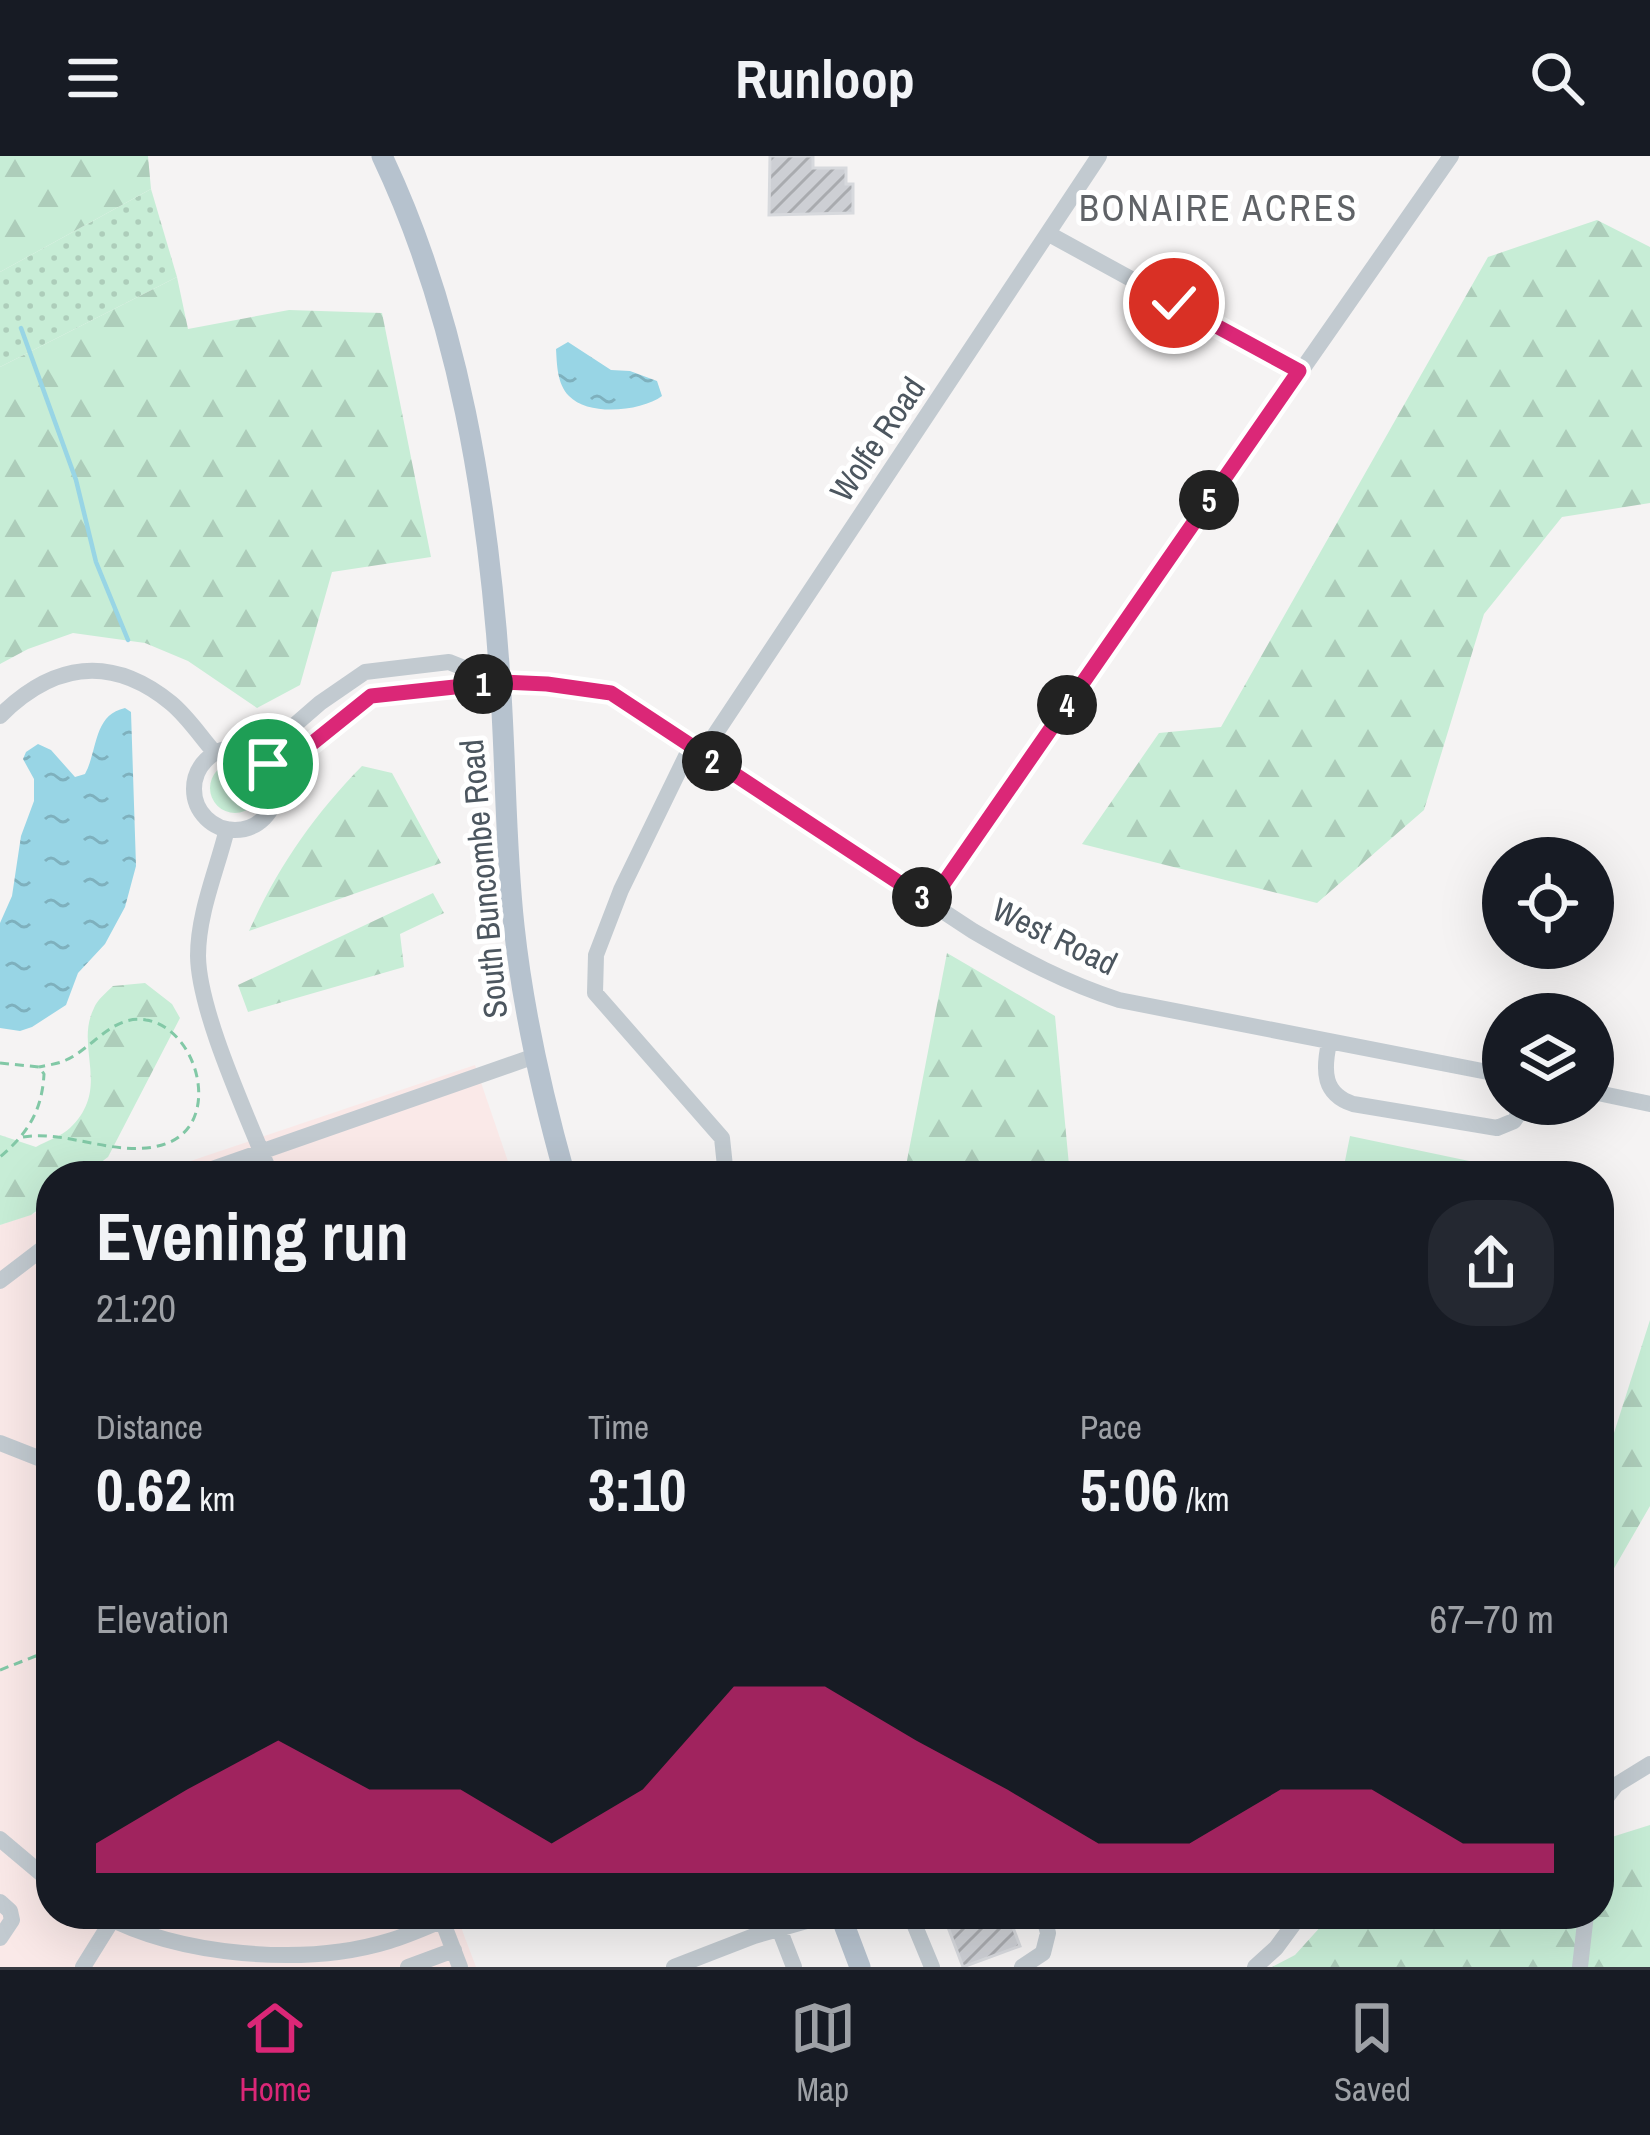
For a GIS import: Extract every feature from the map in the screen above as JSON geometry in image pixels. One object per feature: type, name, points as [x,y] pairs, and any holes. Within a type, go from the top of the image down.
[{"type":"main road","name":"South Buncombe Road","points":[[382,156],[421,253],[467,421],[490,558],[512,904],[536,1056],[561,1161]]},
{"type":"main road","points":[[843,1929],[860,1967]]},
{"type":"street","name":"Wolfe Road","points":[[725,1161],[722,1138],[595,993],[596,955],[621,890],[696,750],[1099,156]]},
{"type":"street","points":[[930,903],[1451,156]]},
{"type":"street","points":[[1049,234],[1299,371]]},
{"type":"street","points":[[259,756],[364,672],[448,662],[501,682]]},
{"type":"street","points":[[0,716],[26,691],[52,677],[109,670],[173,704],[215,753]]},
{"type":"street","name":"West Road","points":[[501,682],[611,693],[930,903],[1033,966],[1077,986],[1119,1000],[1482,1072]]},
{"type":"street","points":[[274,774],[371,696],[501,682]]},
{"type":"street","points":[[237,748],[259,756],[274,774],[275,799],[270,811],[251,826],[226,829],[203,814],[194,788],[204,762],[215,753],[237,748]]},
{"type":"street","points":[[226,829],[205,908],[198,957],[215,1030],[265,1161]]},
{"type":"street","points":[[1329,1043],[1326,1082],[1337,1099],[1497,1128],[1504,1125]]},
{"type":"street","points":[[236,1161],[536,1056]]},
{"type":"street","points":[[1614,1097],[1650,1104]]},
{"type":"street","points":[[0,1281],[36,1253]]},
{"type":"street","points":[[0,1443],[36,1457]]},
{"type":"street","points":[[1614,1787],[1650,1764]]},
{"type":"street","points":[[0,1839],[36,1869]]},
{"type":"street","points":[[0,1902],[12,1920],[3,1935]]},
{"type":"street","points":[[83,1967],[103,1929]]},
{"type":"street","points":[[138,1929],[223,1959],[319,1953],[386,1942],[404,1929]]},
{"type":"street","points":[[674,1967],[787,1929]]},
{"type":"street","points":[[916,1929],[932,1967]]},
{"type":"street","points":[[1022,1967],[1043,1953],[1047,1929]]},
{"type":"street","points":[[1255,1967],[1276,1948],[1287,1929]]},
{"type":"street","points":[[1580,1967],[1584,1929]]},
{"type":"street","points":[[780,1931],[794,1967]]},
{"type":"street","points":[[408,1967],[457,1958]]},
{"type":"path","points":[[0,1063],[39,1067],[64,1061],[127,1020],[147,1020],[170,1028],[197,1075],[198,1096],[190,1125],[170,1142],[132,1147],[44,1134],[23,1138]]},
{"type":"path","points":[[0,1157],[23,1138],[42,1102],[44,1074],[39,1067]]},
{"type":"path","points":[[197,1075],[212,1072]]},
{"type":"path","points":[[0,1670],[36,1656]]},
{"type":"shaded area","points":[[475,1065],[508,1161],[190,1161]]},
{"type":"shaded area","points":[[36,1213],[36,1929],[462,1929],[476,1967],[0,1967],[0,1225]]},
{"type":"green space","points":[[0,156],[148,156],[151,189],[0,272]]},
{"type":"green space","points":[[151,189],[177,277],[0,367],[0,272]]},
{"type":"green space","points":[[1597,220],[1650,247],[1650,503],[1562,517],[1484,614],[1424,810],[1317,903],[1082,844],[1159,733],[1221,727],[1488,257]]},
{"type":"green space","points":[[177,277],[188,329],[289,310],[382,313],[431,557],[332,572],[300,685],[257,708],[188,661],[145,643],[73,633],[0,664],[0,367]]},
{"type":"green space","points":[[235,763],[253,770],[260,788],[253,806],[235,813],[217,806],[210,788],[217,770]]},
{"type":"green space","points":[[362,766],[392,773],[441,863],[249,931],[298,843]]},
{"type":"green space","points":[[433,893],[444,913],[400,934],[404,967],[248,1012],[238,985]]},
{"type":"green space","points":[[947,953],[1055,1016],[1069,1161],[907,1161]]},
{"type":"green space","points":[[145,983],[172,1004],[180,1018],[108,1157],[103,1161],[36,1161],[36,1211],[0,1225],[0,1135],[36,1147],[70,1128],[82,1113],[91,1083],[89,1023],[95,1005],[113,986]]},
{"type":"green space","points":[[1350,1136],[1469,1161],[1345,1161]]},
{"type":"green space","points":[[1650,1320],[1650,1506],[1614,1568],[1614,1433]]},
{"type":"green space","points":[[1650,1825],[1650,1967],[1272,1967],[1295,1955],[1318,1929],[1614,1929],[1614,1836]]},
{"type":"water","points":[[568,342],[611,370],[657,381],[662,396],[616,410],[578,403],[565,391],[558,374],[556,349]]},
{"type":"water","points":[[125,708],[131,712],[136,866],[125,907],[105,944],[78,973],[66,1005],[32,1027],[20,1031],[0,1028],[0,923],[12,896],[21,836],[34,801],[34,779],[23,759],[38,744],[51,750],[75,777],[85,774],[102,726]]},
{"type":"building","points":[[770,156],[813,156],[813,168],[846,168],[846,184],[853,184],[853,213],[769,215]]},
{"type":"building","points":[[949,1929],[1014,1929],[1020,1946],[963,1967]]},
{"type":"waterway","points":[[21,328],[76,480],[96,562],[128,640]]},
{"type":"district","name":"BONAIRE ACRES","points":[[1219,208]]},
{"type":"route","points":[[268,764],[274,774],[371,696],[501,682],[611,693],[930,903],[1299,371],[1174,303]]}]
